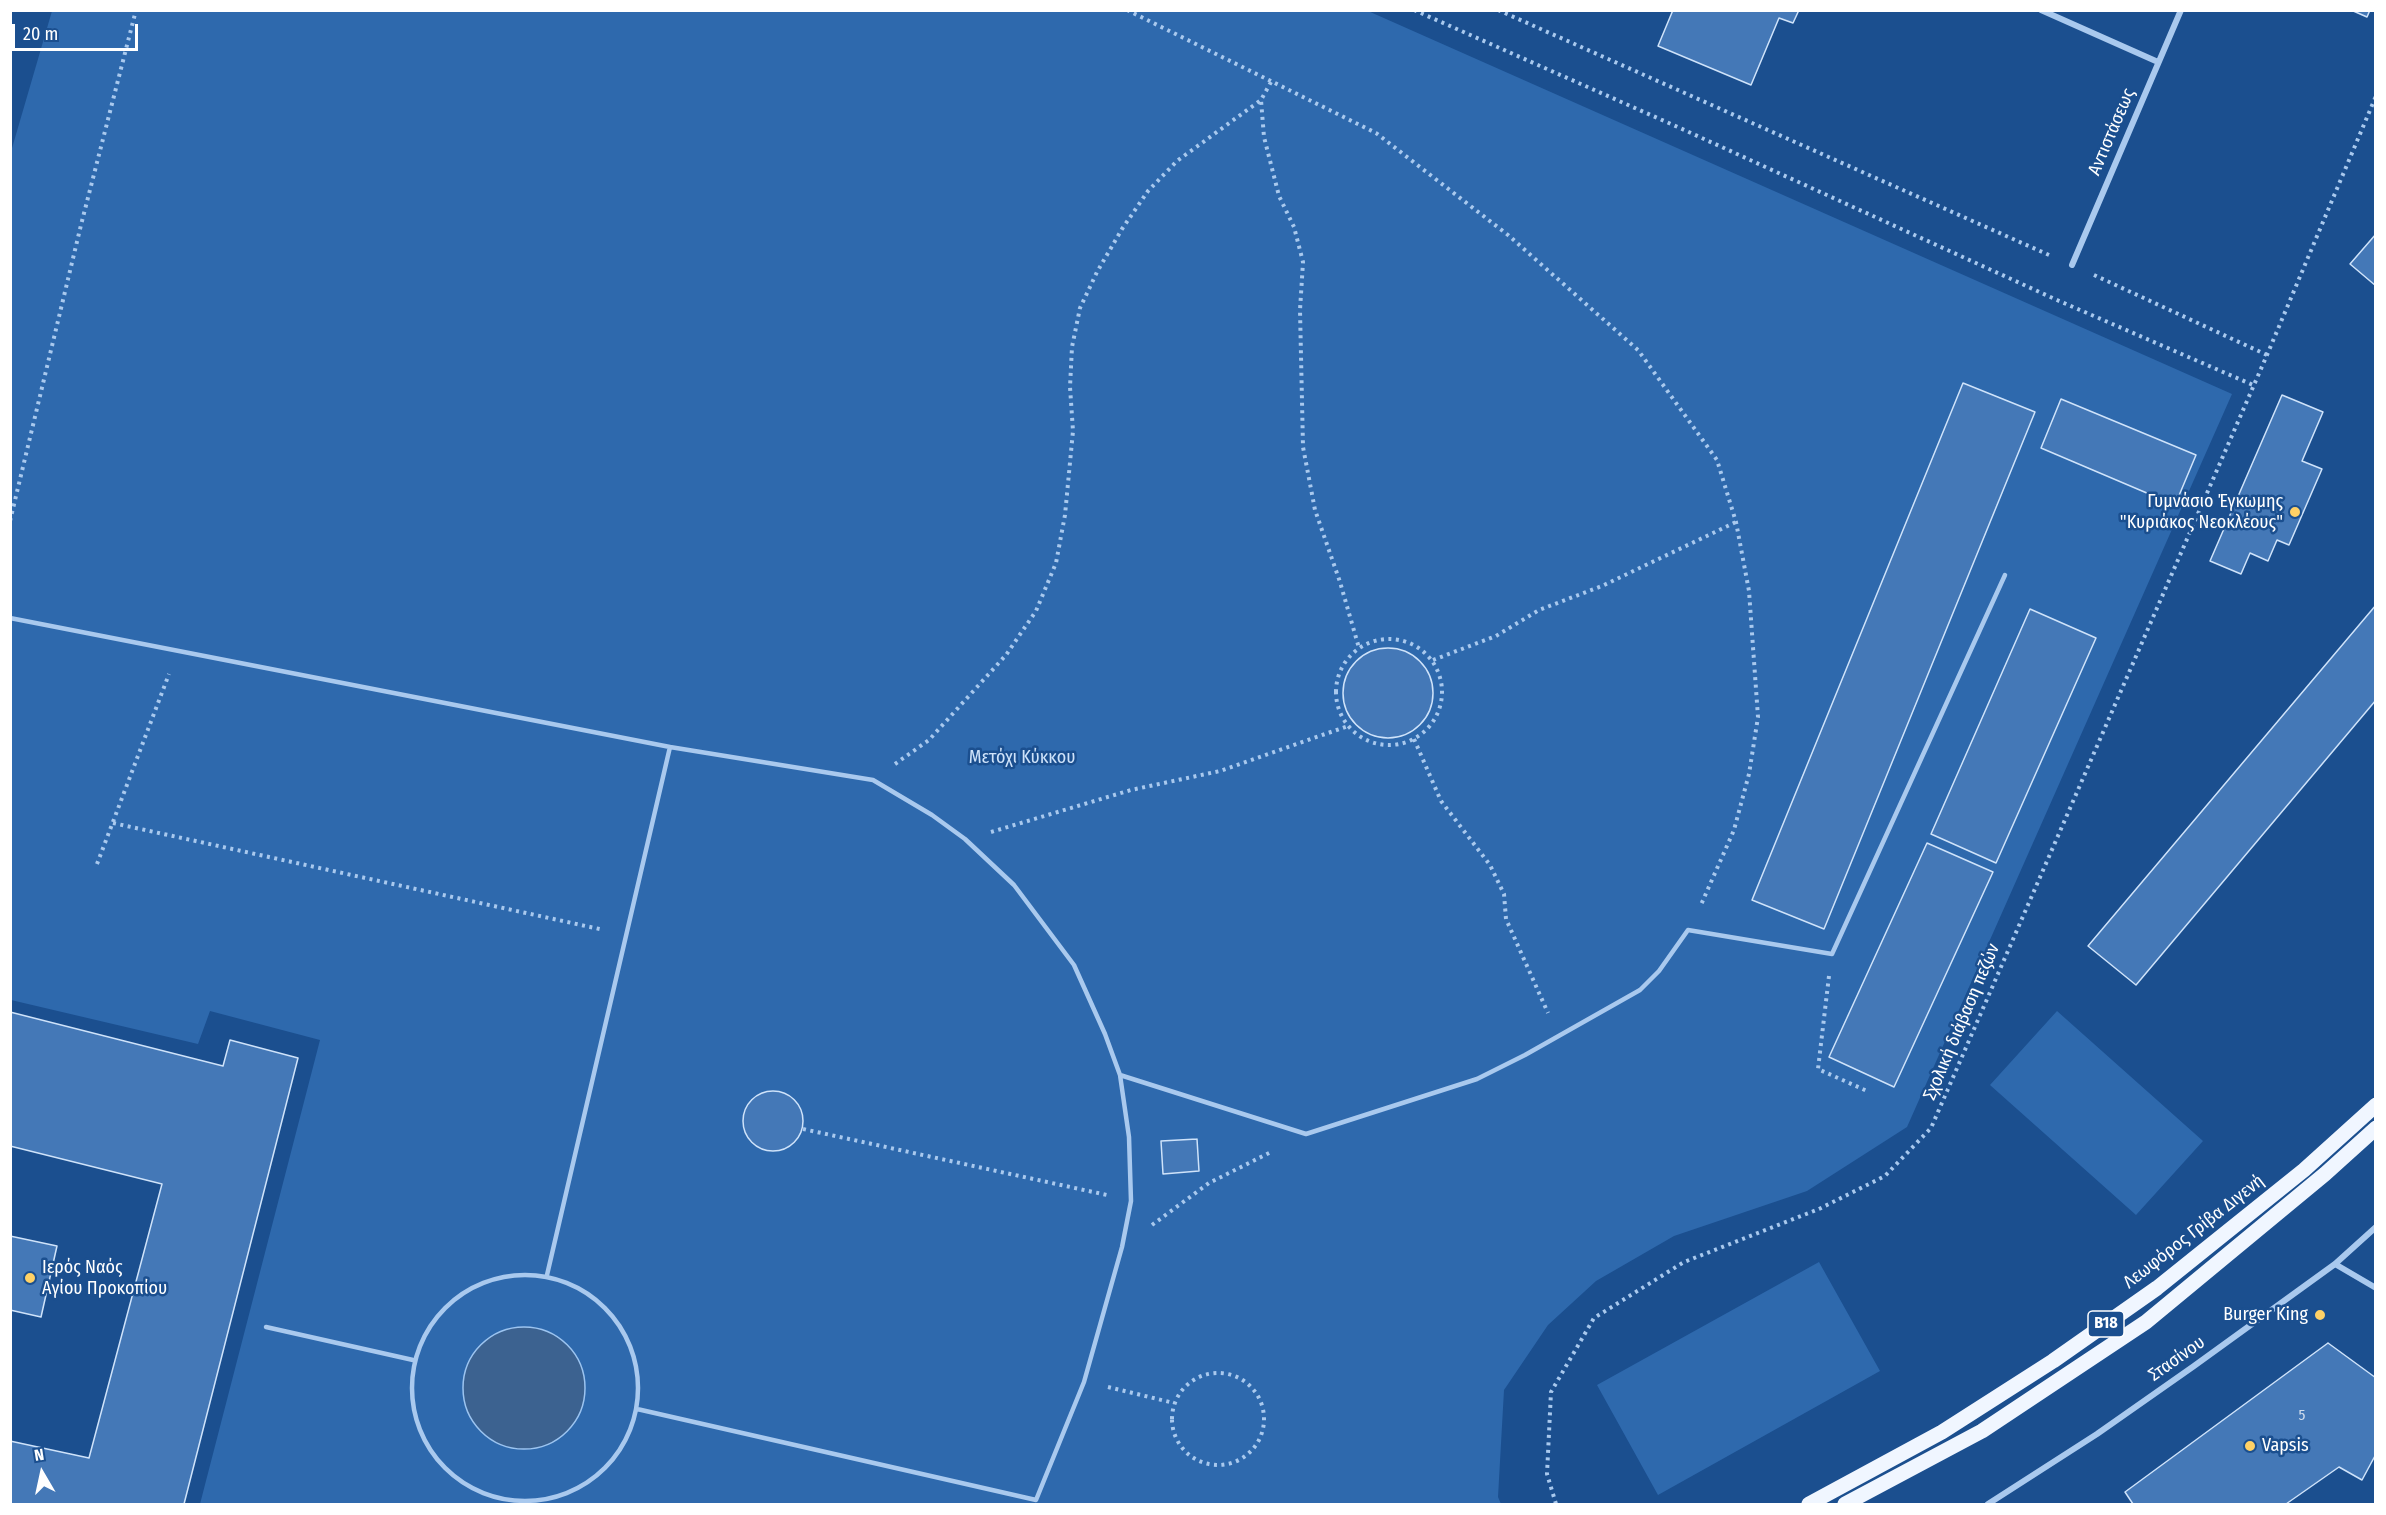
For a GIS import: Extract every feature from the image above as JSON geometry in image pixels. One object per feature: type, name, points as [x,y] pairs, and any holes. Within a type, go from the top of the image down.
[{"type":"main road","name":"Λεωφόρος Γρίβα Διγενή","points":[[1809,1504],[1942,1432],[2053,1361],[2157,1288],[2304,1170],[2376,1105]]},
{"type":"main road","name":"Λεωφόρος Γρίβα Διγενή","points":[[1845,1504],[1982,1431],[2146,1322],[2325,1174],[2376,1128]]},
{"type":"street","points":[[2041,10],[2158,62]]},
{"type":"street","name":"Αντιστάσεως","points":[[2072,265],[2181,10]]},
{"type":"street","name":"Στασίνου","points":[[1988,1504],[2126,1413],[2335,1264],[2376,1227]]},
{"type":"street","points":[[2335,1264],[2376,1288]]},
{"type":"lane","points":[[1120,1075],[1306,1134],[1477,1078],[1558,1036],[1640,990],[1659,971],[1688,930],[1832,954],[2006,575]]},
{"type":"lane","points":[[10,618],[670,747],[873,780],[932,815],[965,839],[1014,885],[1074,965],[1106,1034],[1120,1075],[1129,1137],[1131,1201],[1122,1247],[1084,1382],[1036,1500],[637,1408]]},
{"type":"lane","points":[[547,1275],[670,747]]},
{"type":"lane","points":[[547,1275],[587,1292],[620,1323],[637,1365],[637,1408],[619,1452],[587,1484],[545,1500],[498,1502],[458,1481],[427,1448],[411,1405],[413,1360],[431,1321],[462,1292],[502,1276],[547,1275]]},
{"type":"lane","points":[[266,1327],[413,1360]]},
{"type":"path","points":[[10,521],[81,225],[136,10]]},
{"type":"path","points":[[1127,10],[1376,133],[1508,235],[1638,350],[1717,460],[1736,522],[1749,591],[1758,717],[1749,774],[1734,830],[1713,880],[1688,930]]},
{"type":"path","points":[[1414,10],[2057,300],[2253,385]]},
{"type":"path","points":[[1498,10],[2072,265],[2267,355]]},
{"type":"path","points":[[873,780],[929,740],[1006,655],[1036,611],[1056,563],[1065,515],[1073,431],[1070,387],[1072,347],[1080,308],[1097,272],[1148,191],[1177,161],[1261,100],[1271,82]]},
{"type":"path","name":"Σχολική διάβαση πεζών","points":[[1556,1504],[1547,1474],[1551,1392],[1594,1318],[1684,1262],[1819,1209],[1886,1176],[1931,1128],[2267,355],[2376,96]]},
{"type":"path","points":[[1261,100],[1266,147],[1279,196],[1294,227],[1303,262],[1300,310],[1303,447],[1315,510],[1340,582],[1359,648]]},
{"type":"path","points":[[1433,660],[1496,636],[1539,610],[1602,586],[1736,522]]},
{"type":"path","points":[[1394,638],[1416,645],[1433,660],[1440,677],[1443,695],[1438,713],[1428,728],[1414,739],[1393,745],[1372,743],[1353,733],[1340,716],[1334,694],[1339,671],[1352,652],[1359,648],[1371,640],[1394,638]]},
{"type":"path","points":[[97,864],[177,651]]},
{"type":"path","points":[[965,839],[1131,790],[1220,771],[1348,726]]},
{"type":"path","points":[[1414,739],[1441,801],[1490,865],[1504,894],[1506,919],[1558,1036]]},
{"type":"path","points":[[113,823],[626,935]]},
{"type":"path","points":[[1832,954],[1818,1069],[1867,1091]]},
{"type":"path","points":[[803,1129],[1131,1201]]},
{"type":"path","points":[[1122,1247],[1209,1183],[1306,1134]]},
{"type":"path","points":[[1209,1373],[1225,1373],[1240,1378],[1252,1387],[1261,1400],[1265,1415],[1264,1430],[1257,1446],[1245,1458],[1229,1464],[1212,1466],[1195,1460],[1182,1449],[1173,1434],[1170,1418],[1174,1403],[1181,1389],[1194,1378],[1209,1373]]},
{"type":"path","points":[[1084,1382],[1174,1403]]},
{"type":"green space","name":"Μετόχι Κύκκου","points":[[52,11],[1368,11],[2232,394],[1907,1127],[1807,1191],[1674,1236],[1596,1281],[1548,1325],[1504,1390],[1498,1497],[1501,1504],[200,1504],[320,1040],[210,1011],[198,1044],[11,1000],[10,155]]},
{"type":"green space","points":[[2057,1011],[2203,1141],[2136,1215],[1990,1085]]},
{"type":"green space","points":[[1819,1262],[1880,1371],[1658,1495],[1597,1385]]},
{"type":"shaded area","points":[[524,1327],[547,1332],[558,1337],[567,1345],[575,1354],[580,1365],[585,1388],[580,1411],[575,1422],[567,1431],[558,1439],[547,1444],[524,1449],[501,1444],[490,1439],[481,1431],[473,1422],[468,1411],[463,1388],[468,1365],[473,1354],[481,1345],[490,1337],[501,1332]]},
{"type":"building","points":[[1673,10],[1799,10],[1793,23],[1779,18],[1751,85],[1658,46]]},
{"type":"building","points":[[2351,10],[2370,10],[2367,17]]},
{"type":"building","points":[[2376,234],[2376,286],[2350,264]]},
{"type":"building","points":[[1963,383],[2035,412],[1824,929],[1752,900]]},
{"type":"building","points":[[2282,395],[2323,412],[2302,461],[2322,469],[2289,545],[2277,540],[2268,561],[2250,553],[2241,574],[2210,561]]},
{"type":"building","points":[[2061,399],[2196,455],[2175,505],[2041,448]]},
{"type":"building","points":[[2376,605],[2376,700],[2136,985],[2088,946]]},
{"type":"building","points":[[2030,609],[2096,638],[1996,863],[1931,834]]},
{"type":"building","points":[[1388,648],[1405,651],[1420,661],[1430,676],[1433,693],[1430,710],[1420,725],[1405,735],[1388,738],[1371,735],[1356,725],[1346,710],[1343,693],[1346,676],[1356,661],[1371,651]]},
{"type":"building","points":[[1927,843],[1993,872],[1894,1087],[1829,1057]]},
{"type":"building","points":[[10,1012],[223,1066],[230,1040],[298,1058],[184,1504],[10,1504],[10,1441],[89,1458],[162,1184],[10,1146]]},
{"type":"building","points":[[767,1091],[779,1091],[790,1096],[798,1104],[803,1121],[801,1133],[790,1146],[779,1151],[767,1151],[756,1146],[748,1138],[743,1127],[743,1115],[748,1104],[756,1096]]},
{"type":"building","points":[[1197,1139],[1199,1171],[1163,1174],[1161,1141]]},
{"type":"building","name":"Ιερός Ναός Αγίου Προκοπίου","points":[[10,1236],[57,1246],[41,1317],[10,1310]]},
{"type":"building","points":[[2328,1343],[2376,1378],[2376,1454],[2362,1480],[2339,1467],[2286,1504],[2133,1504],[2125,1492]]},
{"type":"place","name":"Γυμνάσιο Έγκωμης \"Κυριάκος Νεοκλέους\"","points":[[2295,512]]},
{"type":"place","name":"Ιερός Ναός Αγίου Προκοπίου","points":[[30,1278]]},
{"type":"place","name":"Burger King","points":[[2320,1315]]},
{"type":"place","name":"Vapsis","points":[[2250,1446]]}]
